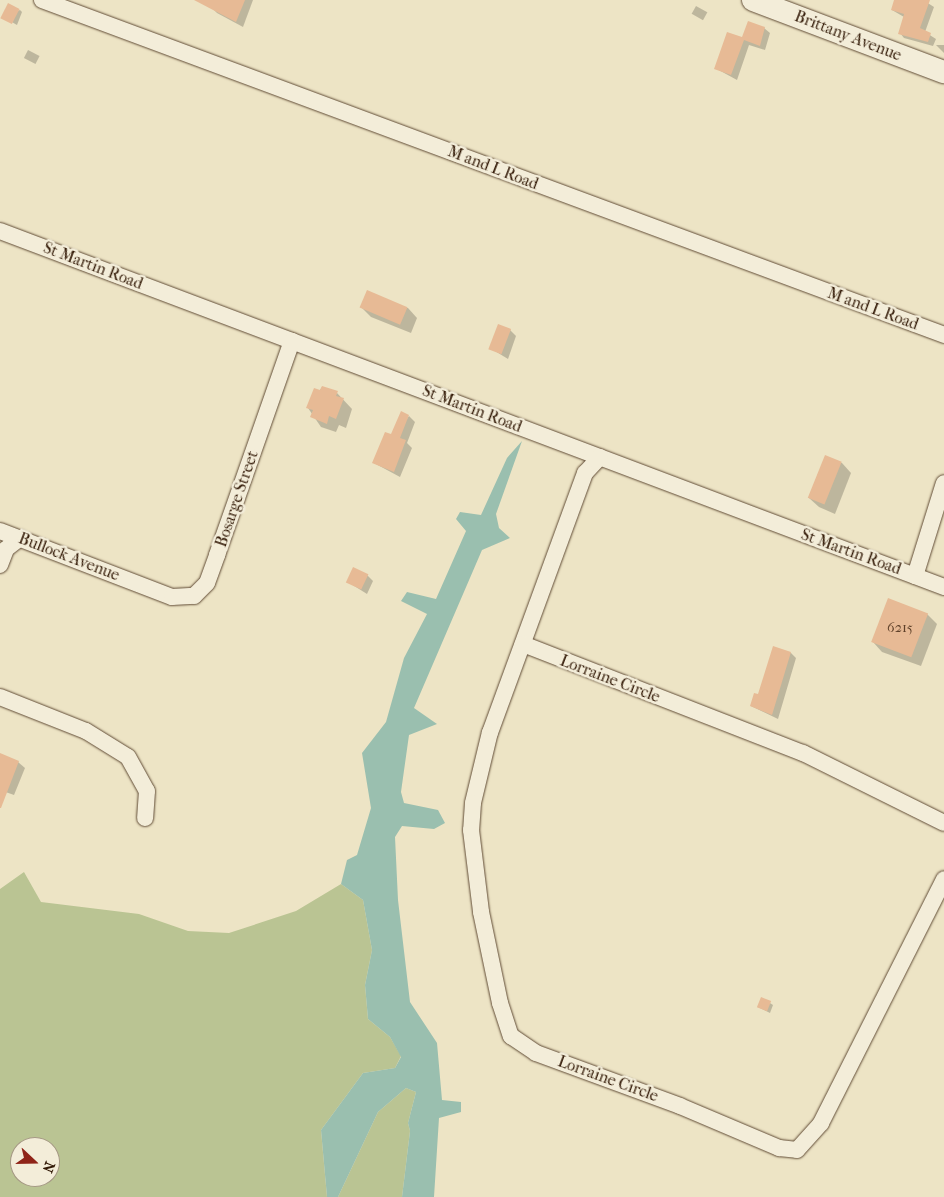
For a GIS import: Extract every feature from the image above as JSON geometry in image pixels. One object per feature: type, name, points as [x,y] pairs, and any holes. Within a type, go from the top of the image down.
[{"type":"street","name":"M and L Road","points":[[42,0],[944,335]]},
{"type":"street","name":"Brittany Avenue","points":[[753,0],[944,72]]},
{"type":"street","name":"St Martin Road","points":[[0,231],[944,587]]},
{"type":"street","name":"Bosarge Street","points":[[138,584],[186,599],[194,596],[207,583],[292,341]]},
{"type":"street","name":"Lorraine Circle","points":[[600,457],[585,473],[478,771],[471,830],[478,894],[500,1003],[507,1028],[520,1045],[680,1106],[779,1148],[797,1150],[821,1123],[944,879]]},
{"type":"street","points":[[915,576],[944,483]]},
{"type":"street","name":"Bullock Avenue","points":[[0,531],[138,584]]},
{"type":"street","points":[[0,565],[6,549],[20,538]]},
{"type":"street","name":"Lorraine Circle","points":[[523,644],[802,753],[944,823]]},
{"type":"street","points":[[0,698],[86,731],[128,757],[147,791],[145,818]]},
{"type":"shaded area","points":[[522,441],[496,514],[499,528],[510,538],[482,550],[414,708],[437,724],[409,735],[401,792],[404,803],[438,810],[445,823],[434,829],[402,826],[395,837],[398,900],[410,1002],[437,1043],[442,1100],[461,1102],[461,1112],[439,1118],[434,1197],[402,1197],[410,1131],[408,1123],[416,1092],[406,1088],[378,1112],[338,1197],[327,1197],[321,1130],[363,1073],[395,1068],[401,1057],[390,1037],[368,1019],[365,985],[372,950],[363,900],[341,884],[347,860],[357,855],[371,808],[362,753],[386,722],[404,658],[427,614],[401,601],[407,592],[436,599],[466,531],[456,519],[460,512],[481,515],[507,458]]},
{"type":"shaded area","points":[[24,872],[41,902],[139,914],[188,931],[229,933],[296,911],[341,884],[363,900],[372,950],[365,985],[368,1019],[390,1037],[401,1056],[395,1068],[363,1073],[321,1130],[327,1197],[0,1197],[0,889]]},
{"type":"shaded area","points":[[406,1088],[416,1092],[408,1123],[410,1131],[402,1197],[338,1197],[378,1112]]},
{"type":"building","points":[[194,0],[245,0],[236,22]]},
{"type":"building","points":[[894,0],[930,0],[920,28],[931,33],[928,42],[898,34],[904,14],[891,10]]},
{"type":"building","points":[[8,3],[20,9],[12,24],[0,18]]},
{"type":"building","points":[[748,21],[765,27],[760,46],[744,40],[731,75],[714,69],[727,32],[742,37]]},
{"type":"building","points":[[367,290],[408,307],[400,325],[360,307]]},
{"type":"building","points":[[498,324],[511,329],[501,354],[488,349]]},
{"type":"building","points":[[322,386],[338,391],[336,396],[344,398],[336,419],[329,416],[327,424],[310,417],[313,410],[306,408],[314,388],[320,390]]},
{"type":"building","points":[[401,411],[409,415],[400,438],[406,440],[394,472],[372,463],[385,432],[391,434]]},
{"type":"building","points":[[825,455],[842,462],[824,504],[808,498]]},
{"type":"building","points":[[353,567],[368,574],[361,590],[346,582]]},
{"type":"building","points":[[888,598],[928,613],[911,657],[871,642]]},
{"type":"building","points":[[773,646],[791,652],[772,715],[750,706],[754,693],[758,694]]},
{"type":"building","points":[[0,753],[19,761],[1,808],[0,808]]},
{"type":"building","points":[[761,997],[771,1001],[767,1011],[757,1007]]}]
